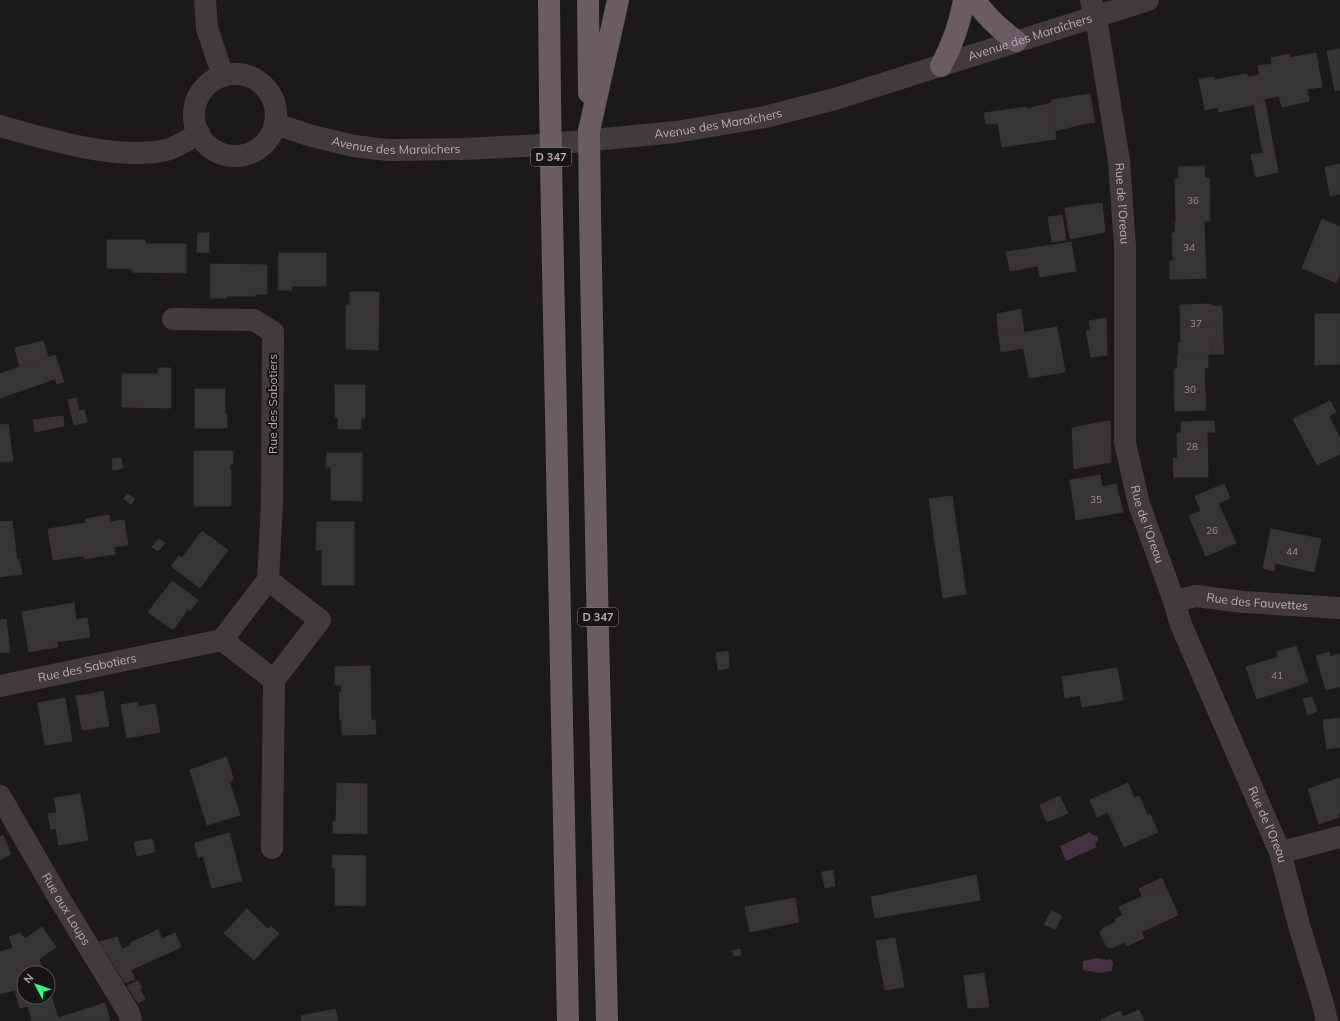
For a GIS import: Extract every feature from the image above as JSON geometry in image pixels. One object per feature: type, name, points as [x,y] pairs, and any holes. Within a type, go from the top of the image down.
[{"type":"highway","name":"D 347","points":[[549,0],[568,1021]]},
{"type":"highway","points":[[588,0],[593,96]]},
{"type":"highway","points":[[593,96],[618,0]]},
{"type":"highway","points":[[941,66],[951,46],[961,17],[964,0]]},
{"type":"highway","points":[[975,0],[999,28],[1016,41]]},
{"type":"highway","name":"D 347","points":[[593,96],[590,131],[590,214],[607,1021]]},
{"type":"street","points":[[205,0],[207,28],[223,76]]},
{"type":"street","name":"Avenue des Maraîchers","points":[[275,124],[312,136],[354,146],[388,150],[464,150],[542,145],[676,132],[765,117],[842,97],[1016,41],[1093,8],[1148,0]]},
{"type":"street","name":"Rue de l'Oreau","points":[[1093,8],[1105,70],[1120,169],[1125,247],[1125,443],[1139,504],[1174,601],[1181,625],[1280,852],[1299,925],[1327,1021]]},
{"type":"street","points":[[235,74],[247,75],[258,81],[267,89],[273,100],[276,112],[275,124],[269,137],[260,147],[247,154],[233,156],[219,152],[207,144],[199,133],[195,120],[196,106],[201,93],[210,82],[223,76],[235,74]]},
{"type":"street","points":[[0,126],[49,140],[88,148],[144,153],[167,150],[199,133]]},
{"type":"street","name":"Rue des Sabotiers","points":[[173,319],[254,320],[273,332],[272,503],[268,580]]},
{"type":"street","points":[[272,848],[274,680],[320,620],[268,580],[222,640],[274,680]]},
{"type":"street","name":"Rue des Fauvettes","points":[[1174,601],[1196,596],[1243,602],[1340,608]]},
{"type":"street","name":"Rue des Sabotiers","points":[[0,686],[222,640]]},
{"type":"street","name":"Rue aux Loups","points":[[0,796],[132,1021]]},
{"type":"street","points":[[1280,852],[1340,837]]},
{"type":"shaded area","points":[[1090,832],[1092,835],[1098,837],[1095,844],[1097,847],[1066,861],[1060,846]]},
{"type":"shaded area","points":[[1097,958],[1107,960],[1110,959],[1113,962],[1112,971],[1099,973],[1083,970],[1083,961]]},
{"type":"building","points":[[1340,49],[1340,90],[1335,91],[1327,51]]},
{"type":"building","points":[[1316,53],[1322,87],[1307,89],[1309,101],[1282,107],[1279,96],[1264,99],[1258,66],[1272,64],[1272,61]]},
{"type":"building","points":[[1289,54],[1290,58],[1272,62],[1271,58]]},
{"type":"building","points":[[1247,74],[1247,77],[1260,75],[1265,102],[1219,112],[1218,107],[1205,110],[1199,79],[1214,77],[1214,80]]},
{"type":"building","points":[[1090,94],[1094,117],[1082,119],[1083,124],[1055,131],[1051,100]]},
{"type":"building","points":[[1265,102],[1274,151],[1263,153],[1254,105]]},
{"type":"building","points":[[1051,103],[1056,139],[1002,147],[998,123],[986,124],[984,113],[1026,107],[1027,109]]},
{"type":"building","points":[[1094,117],[1095,122],[1083,124],[1082,119]]},
{"type":"building","points":[[1274,151],[1278,172],[1256,177],[1251,155]]},
{"type":"building","points":[[1340,164],[1340,194],[1330,196],[1325,167]]},
{"type":"building","points":[[1204,166],[1205,178],[1209,178],[1210,221],[1176,222],[1175,179],[1179,179],[1178,167]]},
{"type":"building","points":[[1102,203],[1105,232],[1070,239],[1065,208]]},
{"type":"building","points":[[1062,215],[1066,240],[1052,242],[1048,217]]},
{"type":"building","points":[[1322,219],[1340,227],[1340,264],[1332,281],[1302,268]]},
{"type":"building","points":[[1204,221],[1206,278],[1174,279],[1172,233],[1175,233],[1175,222]]},
{"type":"building","points":[[198,233],[209,233],[209,253],[197,252]]},
{"type":"building","points":[[107,240],[145,240],[146,244],[186,244],[186,273],[132,272],[132,269],[107,268]]},
{"type":"building","points":[[1071,242],[1076,271],[1040,277],[1037,260],[1009,265],[1006,252]]},
{"type":"building","points":[[279,253],[326,253],[326,286],[291,286],[292,290],[278,290]]},
{"type":"building","points":[[1037,260],[1038,266],[1010,271],[1009,265]]},
{"type":"building","points":[[1170,261],[1173,261],[1174,279],[1170,279]]},
{"type":"building","points":[[211,264],[267,265],[267,294],[210,298]]},
{"type":"building","points":[[1340,264],[1340,274],[1336,283],[1332,281]]},
{"type":"building","points":[[350,292],[379,292],[378,350],[346,349],[346,305],[350,305]]},
{"type":"building","points":[[1211,304],[1212,354],[1179,355],[1178,343],[1181,343],[1180,305]]},
{"type":"building","points":[[1211,306],[1222,306],[1223,340],[1212,340]]},
{"type":"building","points":[[1021,309],[1024,332],[999,336],[997,314]]},
{"type":"building","points":[[1315,314],[1340,314],[1340,364],[1315,365]]},
{"type":"building","points":[[1106,318],[1107,355],[1091,357],[1086,331],[1091,330],[1089,321]]},
{"type":"building","points":[[1057,327],[1065,372],[1029,378],[1021,333]]},
{"type":"building","points":[[1021,333],[1024,348],[1001,352],[999,336]]},
{"type":"building","points":[[1212,340],[1223,340],[1224,354],[1212,354]]},
{"type":"building","points":[[43,341],[48,357],[20,367],[15,348]]},
{"type":"building","points":[[55,355],[64,382],[57,384],[55,379],[0,398],[0,374]]},
{"type":"building","points":[[1177,355],[1208,355],[1208,368],[1204,368],[1206,410],[1175,411],[1174,369],[1178,369]]},
{"type":"building","points":[[158,368],[171,368],[171,408],[122,407],[122,374],[158,374]]},
{"type":"building","points":[[335,385],[365,385],[365,418],[361,418],[361,429],[338,429],[338,418],[335,417]]},
{"type":"building","points":[[195,389],[225,389],[225,415],[227,415],[227,428],[195,428]]},
{"type":"building","points":[[76,398],[79,411],[84,410],[87,422],[74,425],[68,400]]},
{"type":"building","points":[[1330,401],[1336,412],[1329,416],[1340,439],[1340,454],[1317,465],[1293,419]]},
{"type":"building","points":[[63,416],[64,426],[35,432],[33,420]]},
{"type":"building","points":[[1110,421],[1111,462],[1094,465],[1091,424]]},
{"type":"building","points":[[1214,421],[1215,432],[1207,432],[1208,477],[1178,477],[1177,433],[1181,433],[1181,422]]},
{"type":"building","points":[[8,424],[13,461],[0,462],[0,425]]},
{"type":"building","points":[[1091,424],[1094,465],[1074,469],[1072,428]]},
{"type":"building","points":[[194,451],[233,451],[233,464],[230,464],[231,506],[194,506]]},
{"type":"building","points":[[327,453],[362,453],[362,501],[331,500],[331,467],[326,467]]},
{"type":"building","points":[[121,458],[123,468],[113,470],[112,459]]},
{"type":"building","points":[[1173,458],[1177,458],[1178,477],[1174,478]]},
{"type":"building","points":[[1100,475],[1102,487],[1116,484],[1123,512],[1076,520],[1070,480]]},
{"type":"building","points":[[1224,484],[1230,498],[1218,503],[1236,543],[1206,556],[1189,516],[1201,511],[1195,496]]},
{"type":"building","points":[[127,494],[135,499],[131,504],[124,499]]},
{"type":"building","points":[[952,496],[966,594],[943,598],[929,499]]},
{"type":"building","points":[[109,515],[115,554],[102,556],[102,553],[53,560],[48,529],[86,523],[86,519]]},
{"type":"building","points":[[124,520],[128,545],[114,547],[110,522]]},
{"type":"building","points":[[12,521],[17,560],[19,559],[22,574],[0,577],[0,522]]},
{"type":"building","points":[[317,522],[354,522],[354,585],[322,585],[322,550],[316,550]]},
{"type":"building","points":[[1271,529],[1321,539],[1314,572],[1275,563],[1274,571],[1263,568]]},
{"type":"building","points":[[202,531],[228,550],[200,588],[171,566],[179,556],[182,558]]},
{"type":"building","points":[[159,539],[165,543],[158,551],[152,547]]},
{"type":"building","points":[[102,553],[102,556],[84,559],[84,555]]},
{"type":"building","points":[[172,581],[198,600],[190,611],[188,609],[173,630],[148,612]]},
{"type":"building","points":[[74,603],[76,620],[87,618],[90,637],[43,644],[44,649],[29,652],[22,612]]},
{"type":"building","points":[[6,619],[10,652],[0,653],[0,620]]},
{"type":"building","points":[[57,642],[58,647],[44,649],[43,644]]},
{"type":"building","points":[[1296,646],[1308,682],[1257,699],[1246,667],[1278,657],[1277,652]]},
{"type":"building","points":[[728,651],[729,668],[718,670],[716,653]]},
{"type":"building","points":[[1329,652],[1330,657],[1340,654],[1340,686],[1326,690],[1316,656]]},
{"type":"building","points":[[370,666],[371,720],[375,720],[376,734],[342,735],[339,692],[342,692],[341,685],[335,685],[335,667]]},
{"type":"building","points":[[1117,668],[1123,700],[1082,707],[1080,695],[1065,698],[1062,677]]},
{"type":"building","points":[[103,691],[109,726],[96,728],[91,694]]},
{"type":"building","points":[[91,694],[96,728],[82,730],[76,696]]},
{"type":"building","points":[[1312,697],[1317,711],[1308,715],[1303,699]]},
{"type":"building","points":[[65,698],[72,741],[45,745],[38,703]]},
{"type":"building","points":[[137,702],[138,707],[155,704],[160,732],[127,738],[121,705]]},
{"type":"building","points":[[1340,718],[1340,734],[1325,736],[1323,720]]},
{"type":"building","points":[[1340,734],[1340,747],[1327,749],[1325,736]]},
{"type":"building","points":[[226,757],[231,770],[226,772],[240,815],[207,825],[190,770]]},
{"type":"building","points":[[231,770],[233,780],[229,781],[226,772]]},
{"type":"building","points":[[1340,778],[1340,813],[1318,821],[1308,789]]},
{"type":"building","points":[[337,783],[367,784],[367,834],[333,833],[333,821],[336,821]]},
{"type":"building","points":[[1128,783],[1134,798],[1139,796],[1148,816],[1150,814],[1158,832],[1124,847],[1108,812],[1097,817],[1090,800]]},
{"type":"building","points":[[80,794],[88,840],[59,845],[56,829],[51,829],[48,814],[57,813],[54,798]]},
{"type":"building","points":[[1060,796],[1061,799],[1041,808],[1040,805]]},
{"type":"building","points":[[1061,799],[1068,813],[1047,822],[1041,808]]},
{"type":"building","points":[[1338,814],[1339,817],[1319,824],[1318,821]]},
{"type":"building","points":[[229,833],[242,881],[212,888],[203,856],[198,858],[195,843]]},
{"type":"building","points":[[3,835],[11,854],[0,860],[0,837]]},
{"type":"building","points":[[152,839],[155,852],[137,856],[134,842]]},
{"type":"building","points":[[333,855],[366,856],[365,906],[335,905],[335,868],[332,868]]},
{"type":"building","points":[[833,870],[835,886],[825,888],[822,872]]},
{"type":"building","points":[[976,875],[980,900],[875,918],[871,897]]},
{"type":"building","points":[[1162,878],[1165,886],[1142,896],[1139,889]]},
{"type":"building","points":[[1165,886],[1177,912],[1140,928],[1144,938],[1127,946],[1125,942],[1112,948],[1107,947],[1100,933],[1103,928],[1116,922],[1115,919],[1123,915],[1119,907]]},
{"type":"building","points":[[795,898],[799,922],[750,932],[745,907]]},
{"type":"building","points":[[247,909],[268,929],[271,926],[279,934],[254,960],[224,933]]},
{"type":"building","points":[[1052,911],[1062,916],[1060,919],[1050,914]]},
{"type":"building","points":[[1176,912],[1178,915],[1141,932],[1140,928]]},
{"type":"building","points":[[1050,914],[1060,919],[1055,929],[1044,924]]},
{"type":"building","points":[[42,927],[56,947],[39,959],[41,965],[16,965],[16,994],[15,990],[0,994],[0,952],[13,948],[9,937],[20,933],[25,939]]},
{"type":"building","points":[[158,930],[162,939],[173,934],[179,948],[120,975],[108,956],[131,945],[130,943]]},
{"type":"building","points":[[175,933],[181,946],[179,948],[173,934]]},
{"type":"building","points":[[117,937],[122,949],[108,956],[99,942]]},
{"type":"building","points":[[895,938],[904,987],[885,990],[876,941]]},
{"type":"building","points":[[740,949],[741,955],[734,956],[732,951]]},
{"type":"building","points":[[131,970],[135,979],[125,983],[120,975]]},
{"type":"building","points":[[984,973],[989,1007],[968,1008],[964,976]]},
{"type":"building","points":[[138,981],[145,999],[138,1003],[127,986]]},
{"type":"building","points":[[105,1003],[110,1021],[32,1021],[28,1006],[20,1008],[19,1005],[54,1005],[58,1018]]},
{"type":"building","points":[[335,1009],[338,1021],[302,1021],[301,1016]]},
{"type":"building","points":[[1139,1010],[1144,1021],[1101,1020],[1120,1011],[1123,1017]]}]
